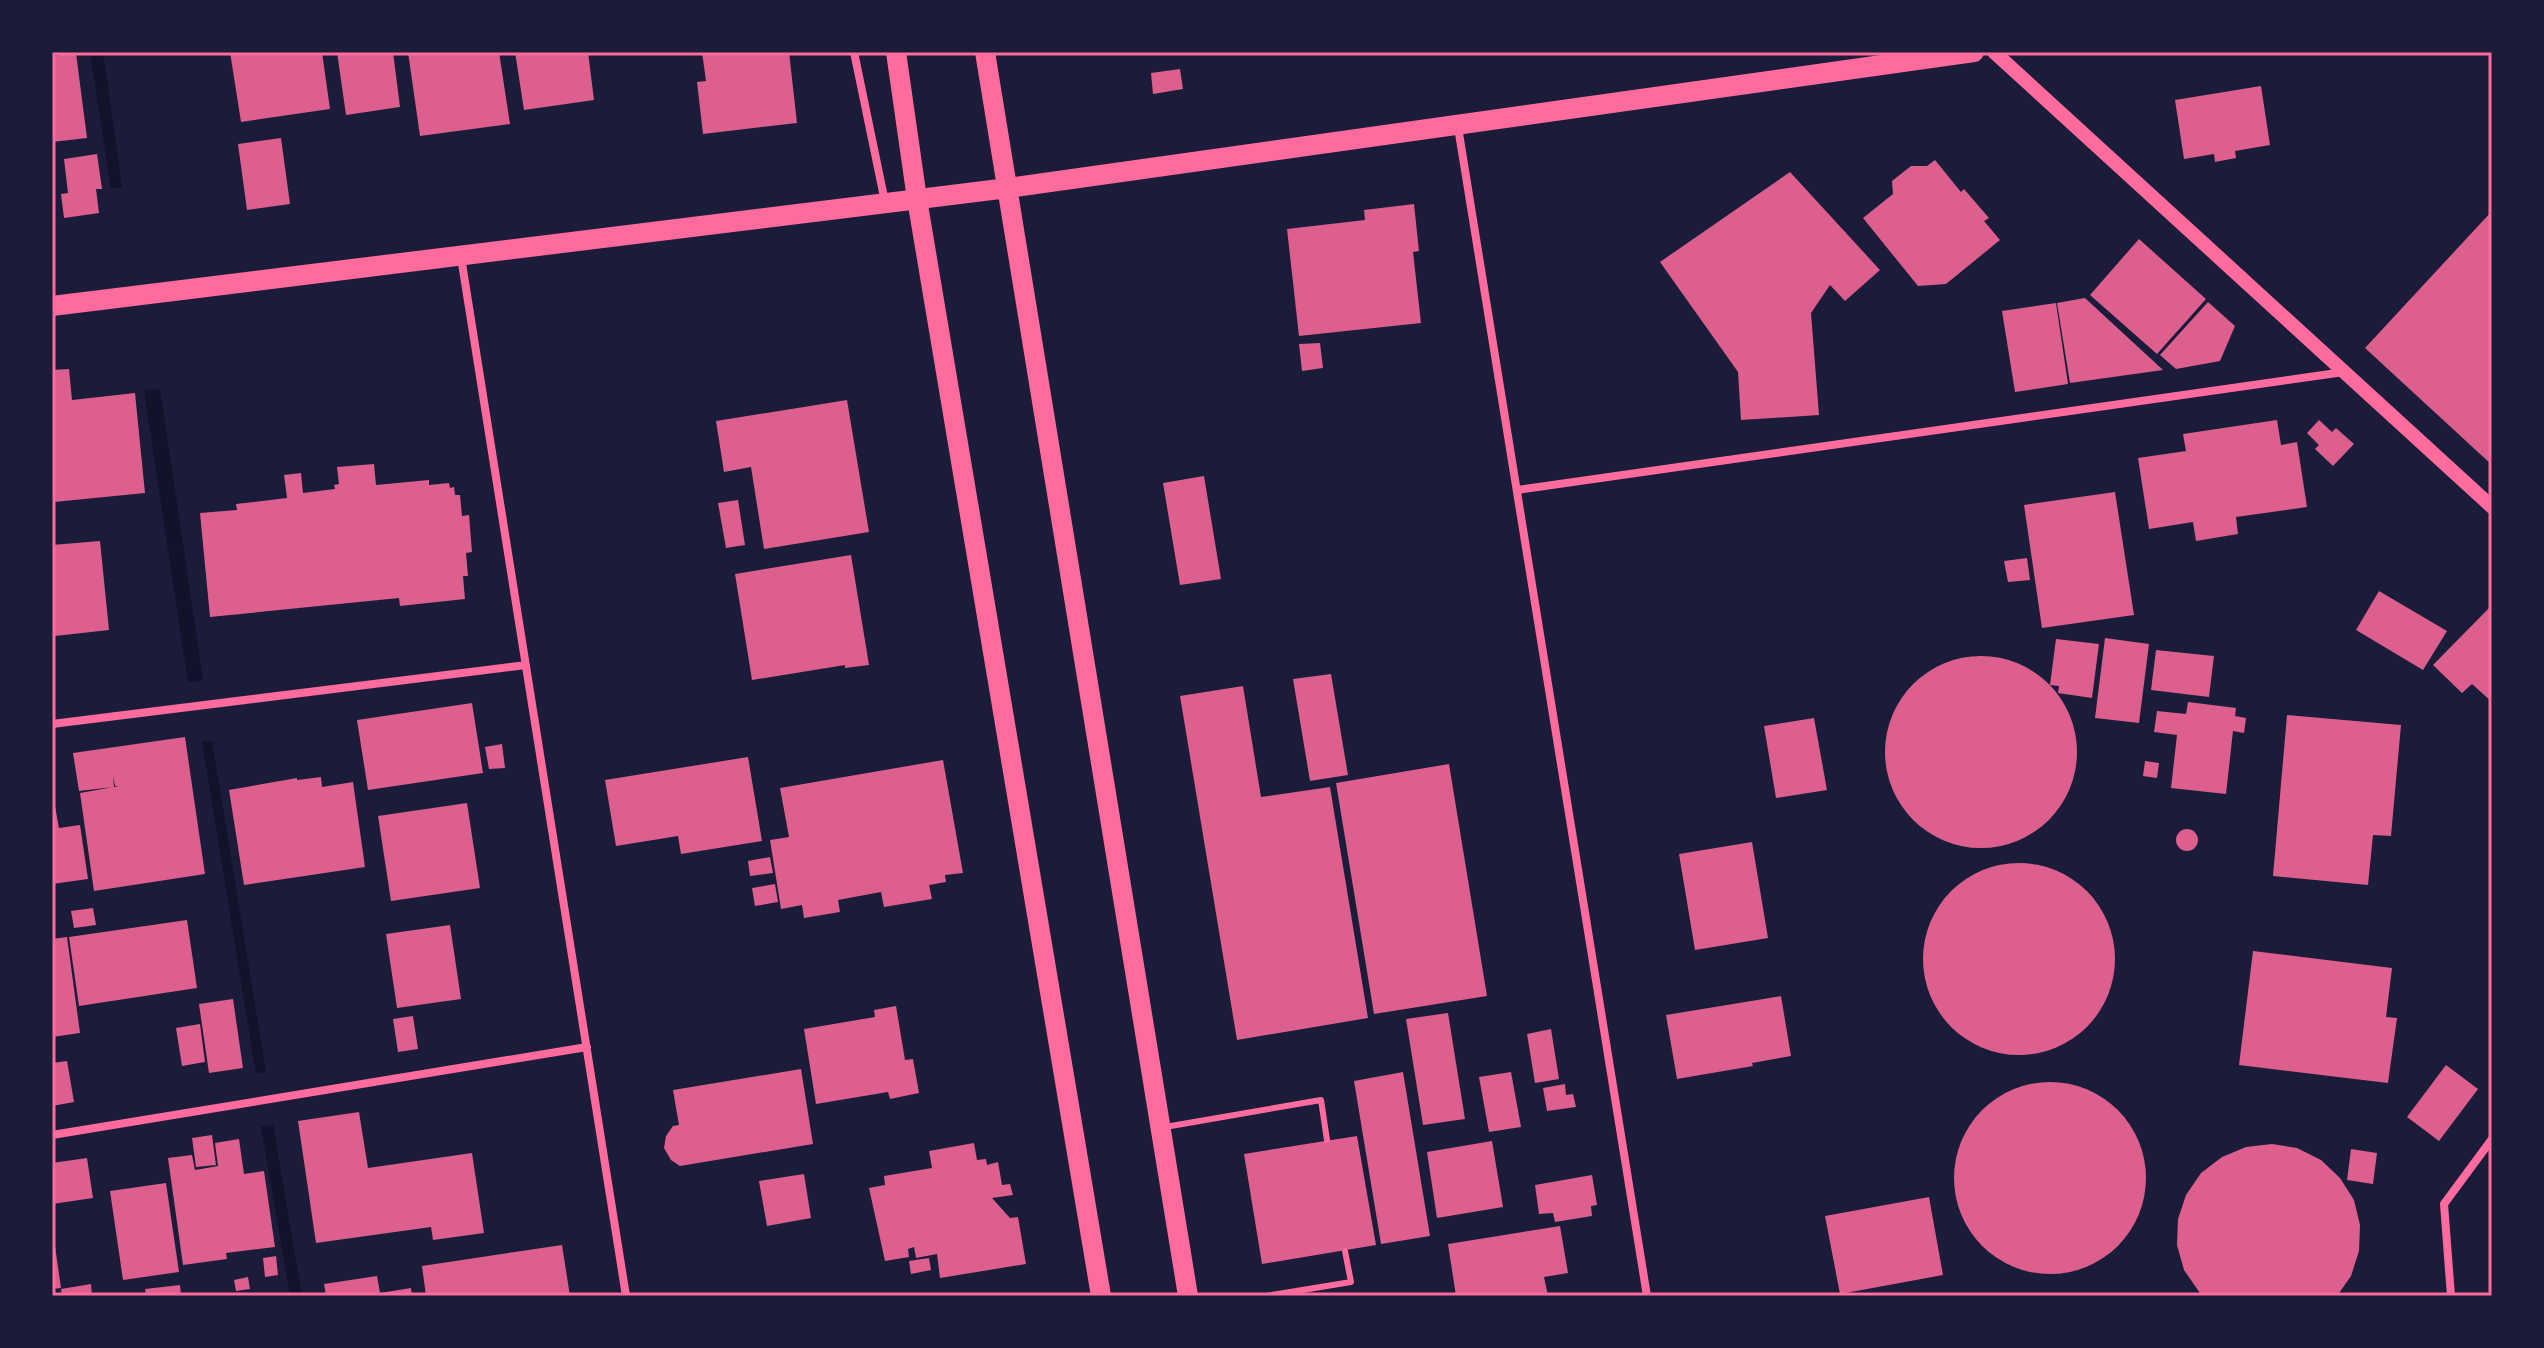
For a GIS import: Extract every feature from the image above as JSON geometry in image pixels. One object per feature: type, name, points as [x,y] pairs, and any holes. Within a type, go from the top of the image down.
[{"type":"main road","points":[[896,52],[917,199],[1101,1296]]},
{"type":"main road","points":[[985,52],[1188,1296]]},
{"type":"main road","points":[[52,306],[1008,188],[1974,52]]},
{"type":"street","points":[[854,52],[885,203]]},
{"type":"street","points":[[1994,52],[2492,507]]},
{"type":"street","points":[[1458,126],[1647,1296]]},
{"type":"street","points":[[461,256],[626,1296]]},
{"type":"street","points":[[1517,490],[2345,371]]},
{"type":"street","points":[[52,724],[526,665]]},
{"type":"street","points":[[52,1135],[587,1047]]},
{"type":"street","points":[[2451,1296],[2444,1204],[2492,1139]]},
{"type":"lane","points":[[1161,1128],[1321,1100],[1327,1140]]},
{"type":"lane","points":[[1266,1296],[1351,1282],[1345,1251]]},
{"type":"shaded area","points":[[90,52],[103,52],[122,187],[111,189]]},
{"type":"shaded area","points":[[160,389],[203,680],[188,683],[144,390]]},
{"type":"shaded area","points":[[202,741],[212,741],[266,1072],[256,1074]]},
{"type":"shaded area","points":[[273,1125],[302,1296],[290,1296],[261,1127]]},
{"type":"building","points":[[230,52],[322,52],[330,109],[241,122]]},
{"type":"building","points":[[337,52],[393,52],[400,107],[346,115]]},
{"type":"building","points":[[408,52],[499,52],[510,124],[420,136]]},
{"type":"building","points":[[515,52],[588,52],[594,100],[524,110]]},
{"type":"building","points":[[702,52],[789,52],[797,123],[703,134],[697,82],[706,81]]},
{"type":"building","points":[[76,53],[87,138],[52,142],[52,56]]},
{"type":"building","points":[[1180,69],[1183,89],[1153,94],[1151,73]]},
{"type":"building","points":[[2261,86],[2270,145],[2235,151],[2236,158],[2215,162],[2214,154],[2184,159],[2175,100]]},
{"type":"building","points":[[281,138],[290,204],[247,210],[238,144]]},
{"type":"building","points":[[97,154],[102,189],[96,189],[99,213],[64,218],[61,194],[68,193],[64,159]]},
{"type":"building","points":[[1935,160],[1961,192],[1964,189],[1989,218],[1984,221],[2000,240],[1946,284],[1918,286],[1863,218],[1893,194],[1892,181],[1911,166],[1927,166]]},
{"type":"building","points":[[1790,172],[1880,270],[1845,301],[1830,285],[1811,313],[1819,415],[1741,420],[1738,372],[1660,262]]},
{"type":"building","points":[[1414,204],[1419,251],[1413,252],[1421,323],[1299,336],[1287,229],[1365,220],[1364,210]]},
{"type":"building","points":[[2492,211],[2492,465],[2365,348]]},
{"type":"building","points":[[2139,239],[2206,299],[2157,354],[2090,295]]},
{"type":"building","points":[[2085,298],[2163,370],[2070,383],[2057,303]]},
{"type":"building","points":[[2208,302],[2235,326],[2220,361],[2176,369],[2160,355]]},
{"type":"building","points":[[2056,303],[2068,384],[2015,392],[2002,311]]},
{"type":"building","points":[[1320,343],[1323,368],[1302,371],[1299,344]]},
{"type":"building","points":[[69,369],[72,400],[135,393],[145,493],[54,502],[52,370]]},
{"type":"building","points":[[847,400],[869,532],[764,549],[751,467],[724,472],[716,421]]},
{"type":"building","points":[[2277,420],[2281,445],[2297,442],[2307,507],[2236,517],[2238,534],[2196,541],[2193,522],[2149,529],[2138,458],[2186,451],[2183,434]]},
{"type":"building","points":[[2319,420],[2332,432],[2336,428],[2354,444],[2333,466],[2315,449],[2319,445],[2307,433]]},
{"type":"building","points":[[374,464],[376,485],[429,480],[429,485],[449,483],[450,488],[454,487],[455,495],[460,495],[462,516],[469,515],[472,552],[466,553],[468,576],[463,576],[465,599],[400,606],[399,598],[210,617],[200,513],[237,510],[236,504],[287,498],[284,475],[301,473],[303,493],[335,489],[334,485],[339,484],[337,467]]},
{"type":"building","points":[[1204,476],[1221,579],[1180,585],[1163,483]]},
{"type":"building","points":[[2115,492],[2134,615],[2042,628],[2024,505]]},
{"type":"building","points":[[738,500],[745,545],[726,548],[718,503]]},
{"type":"building","points":[[100,541],[109,630],[55,636],[52,545]]},
{"type":"building","points":[[851,555],[869,665],[845,668],[845,665],[752,680],[735,574]]},
{"type":"building","points":[[2027,558],[2030,580],[2008,582],[2004,561]]},
{"type":"building","points":[[2379,591],[2447,631],[2423,670],[2356,630]]},
{"type":"building","points":[[2492,605],[2492,702],[2472,684],[2462,693],[2433,665]]},
{"type":"building","points":[[2105,638],[2149,644],[2139,723],[2095,718]]},
{"type":"building","points":[[2056,639],[2099,644],[2092,698],[2058,693],[2059,686],[2050,685]]},
{"type":"building","points":[[2156,650],[2214,656],[2209,697],[2151,690]]},
{"type":"building","points":[[1981,656],[2018,664],[2049,684],[2069,715],[2077,752],[2069,789],[2049,820],[2018,840],[1981,848],[1944,840],[1913,820],[1893,789],[1885,752],[1893,715],[1913,684],[1944,664]]},
{"type":"building","points":[[1331,674],[1348,775],[1310,781],[1293,679]]},
{"type":"building","points":[[1243,686],[1261,797],[1330,787],[1368,1018],[1237,1040],[1180,696]]},
{"type":"building","points":[[2188,702],[2236,708],[2235,716],[2246,718],[2244,733],[2233,731],[2226,794],[2171,788],[2177,735],[2154,732],[2157,711],[2186,714]]},
{"type":"building","points":[[472,703],[483,773],[368,790],[357,720]]},
{"type":"building","points":[[2287,715],[2401,725],[2391,836],[2373,835],[2368,885],[2273,876]]},
{"type":"building","points":[[1814,718],[1827,790],[1776,798],[1764,726]]},
{"type":"building","points":[[185,737],[205,874],[94,891],[80,793],[112,787],[79,791],[73,753]]},
{"type":"building","points":[[502,744],[505,768],[489,769],[485,747]]},
{"type":"building","points":[[748,757],[762,841],[681,854],[678,836],[616,846],[605,780]]},
{"type":"building","points":[[943,760],[963,873],[945,875],[946,882],[929,885],[932,899],[884,907],[881,892],[838,900],[840,912],[804,918],[802,905],[781,909],[770,840],[789,837],[780,788]]},
{"type":"building","points":[[2145,761],[2159,763],[2157,778],[2143,776]]},
{"type":"building","points":[[1449,764],[1487,996],[1374,1014],[1336,783]]},
{"type":"building","points":[[321,777],[322,787],[353,782],[365,867],[244,885],[229,790]]},
{"type":"building","points":[[52,790],[59,828],[80,825],[88,879],[52,884]]},
{"type":"building","points":[[467,803],[480,888],[391,901],[378,816]]},
{"type":"building","points":[[2187,829],[2195,832],[2198,840],[2195,848],[2187,851],[2179,848],[2176,840],[2179,832]]},
{"type":"building","points":[[1752,842],[1768,938],[1695,950],[1679,854]]},
{"type":"building","points":[[770,857],[773,873],[750,876],[748,861]]},
{"type":"building","points":[[2019,863],[2056,870],[2087,891],[2108,922],[2115,959],[2108,996],[2087,1027],[2056,1048],[2019,1055],[1982,1048],[1951,1027],[1930,996],[1923,959],[1930,922],[1951,891],[1982,870]]},
{"type":"building","points":[[775,884],[778,902],[755,906],[752,888]]},
{"type":"building","points":[[93,908],[96,925],[74,928],[71,911]]},
{"type":"building","points":[[187,920],[197,988],[79,1006],[69,937]]},
{"type":"building","points":[[450,925],[461,999],[397,1008],[386,934]]},
{"type":"building","points":[[67,937],[80,1033],[52,1037],[52,939]]},
{"type":"building","points":[[2253,951],[2392,968],[2386,1017],[2397,1018],[2388,1083],[2239,1065]]},
{"type":"building","points":[[1781,996],[1791,1056],[1677,1079],[1666,1015]]},
{"type":"building","points":[[233,999],[243,1068],[209,1073],[199,1004]]},
{"type":"building","points":[[896,1006],[905,1060],[913,1059],[919,1093],[890,1099],[888,1092],[816,1104],[804,1029],[875,1017],[874,1010]]},
{"type":"building","points":[[1448,1013],[1465,1119],[1423,1125],[1406,1019]]},
{"type":"building","points":[[413,1016],[418,1049],[398,1052],[393,1019]]},
{"type":"building","points":[[200,1024],[205,1062],[182,1066],[176,1028]]},
{"type":"building","points":[[1551,1029],[1559,1079],[1535,1083],[1527,1034]]},
{"type":"building","points":[[67,1061],[74,1102],[52,1106],[52,1063]]},
{"type":"building","points":[[2446,1065],[2478,1089],[2439,1141],[2407,1117]]},
{"type":"building","points":[[801,1069],[813,1144],[680,1166],[671,1160],[664,1148],[666,1136],[673,1126],[679,1125],[673,1090]]},
{"type":"building","points":[[1403,1072],[1430,1236],[1381,1244],[1354,1081]]},
{"type":"building","points":[[1511,1072],[1521,1127],[1489,1132],[1479,1077]]},
{"type":"building","points":[[2050,1082],[2087,1089],[2118,1110],[2139,1141],[2146,1178],[2139,1215],[2118,1246],[2087,1267],[2050,1274],[2013,1267],[1982,1246],[1961,1215],[1954,1178],[1961,1141],[1982,1110],[2013,1089]]},
{"type":"building","points":[[1565,1084],[1566,1095],[1573,1094],[1576,1107],[1547,1111],[1543,1088]]},
{"type":"building","points":[[359,1112],[368,1168],[472,1153],[484,1233],[433,1240],[431,1227],[316,1243],[298,1121]]},
{"type":"building","points":[[212,1135],[216,1165],[196,1167],[192,1138]]},
{"type":"building","points":[[1357,1136],[1376,1245],[1262,1264],[1244,1154]]},
{"type":"building","points":[[239,1139],[244,1174],[264,1171],[275,1247],[226,1253],[227,1259],[183,1265],[168,1158],[192,1155],[195,1170],[218,1166],[215,1143]]},
{"type":"building","points":[[1492,1141],[1503,1207],[1437,1218],[1427,1152]]},
{"type":"building","points":[[974,1143],[977,1160],[986,1159],[987,1165],[998,1162],[1002,1185],[1010,1184],[1013,1195],[992,1198],[1010,1218],[1018,1217],[1026,1264],[940,1278],[937,1254],[916,1258],[914,1247],[908,1249],[909,1257],[885,1261],[869,1188],[885,1185],[884,1176],[932,1168],[929,1151]]},
{"type":"building","points":[[2272,1144],[2297,1148],[2321,1160],[2340,1178],[2354,1200],[2360,1225],[2359,1251],[2351,1276],[2337,1296],[2202,1296],[2184,1270],[2177,1245],[2178,1219],[2186,1195],[2201,1173],[2222,1157],[2246,1147]]},
{"type":"building","points":[[2351,1149],[2377,1153],[2373,1184],[2347,1180]]},
{"type":"building","points":[[87,1158],[93,1198],[52,1204],[52,1163]]},
{"type":"building","points":[[804,1174],[811,1218],[767,1226],[759,1181]]},
{"type":"building","points":[[1592,1175],[1597,1205],[1591,1206],[1592,1216],[1555,1222],[1553,1213],[1539,1214],[1535,1185]]},
{"type":"building","points":[[166,1183],[179,1272],[123,1280],[110,1191]]},
{"type":"building","points":[[1929,1197],[1943,1275],[1840,1294],[1825,1216]]},
{"type":"building","points":[[1560,1226],[1568,1273],[1544,1277],[1548,1296],[1456,1296],[1448,1244]]},
{"type":"building","points":[[52,1240],[61,1288],[52,1289]]},
{"type":"building","points":[[562,1245],[570,1296],[426,1296],[422,1266]]},
{"type":"building","points":[[276,1256],[278,1275],[265,1277],[263,1258]]},
{"type":"building","points":[[929,1258],[931,1270],[911,1274],[909,1261]]},
{"type":"building","points":[[377,1276],[380,1293],[411,1288],[412,1296],[326,1296],[324,1284]]},
{"type":"building","points":[[248,1277],[250,1289],[236,1291],[234,1280]]},
{"type":"building","points":[[91,1284],[92,1296],[62,1296],[61,1289]]},
{"type":"building","points":[[180,1285],[181,1296],[146,1296],[145,1289]]}]
